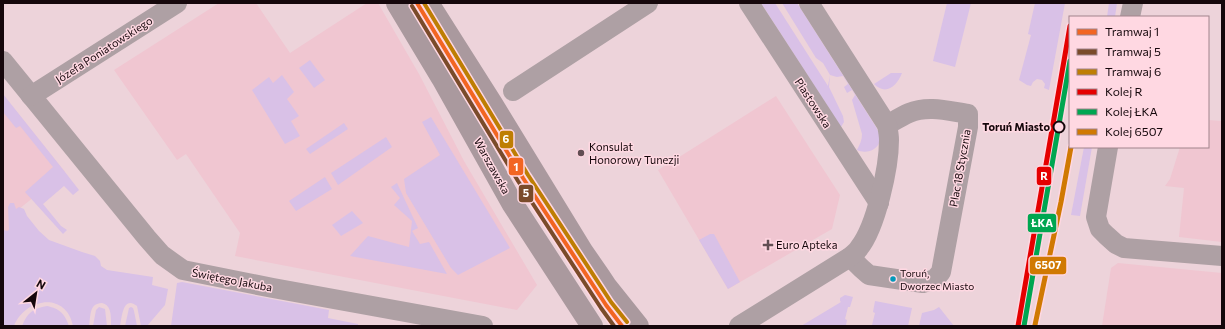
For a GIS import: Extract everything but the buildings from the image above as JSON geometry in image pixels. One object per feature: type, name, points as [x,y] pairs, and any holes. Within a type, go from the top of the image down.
[{"type":"main road","name":"Warszawska","points":[[397,3],[442,78],[512,203],[592,326]]},
{"type":"main road","points":[[428,3],[582,251],[606,286],[638,326]]},
{"type":"street","name":"Józefa Poniatowskiego","points":[[31,96],[177,3]]},
{"type":"street","points":[[513,91],[648,3]]},
{"type":"street","name":"Piastowska","points":[[749,3],[878,203]]},
{"type":"street","points":[[739,326],[850,257],[859,249],[866,239],[871,227],[888,160],[889,139],[887,125],[809,3]]},
{"type":"street","points":[[1130,16],[1133,3]]},
{"type":"street","name":"Świętego Jakuba","points":[[3,61],[147,238],[162,255],[183,270],[483,326]]},
{"type":"street","name":"Plac 18 Stycznia","points":[[850,257],[869,275],[923,283],[935,279],[941,272],[968,127],[968,114],[936,108],[919,109],[887,125]]},
{"type":"street","points":[[1108,148],[1096,217],[1100,229],[1106,235],[1116,244],[1124,248],[1222,256]]},
{"type":"shaded area","points":[[219,3],[256,3],[290,53],[367,3],[378,3],[419,74],[464,161],[537,285],[517,310],[235,256],[240,233],[186,154],[177,160],[114,70]]},
{"type":"shaded area","points":[[761,3],[775,3],[828,86],[830,75],[829,87],[843,116],[844,122],[841,127]]},
{"type":"shaded area","points":[[782,3],[797,3],[876,127],[880,139],[879,143],[874,149],[864,152],[857,150],[861,142],[862,134],[852,100],[855,95],[852,90],[847,93],[844,87],[848,84],[843,76],[837,77],[830,75],[823,63],[816,58]]},
{"type":"shaded area","points":[[947,3],[971,3],[955,67],[933,61]]},
{"type":"shaded area","points":[[1035,3],[1065,3],[1049,90],[1044,88],[1045,84],[1042,80],[1037,79],[1031,86],[1019,80],[1031,35],[1028,34]]},
{"type":"shaded area","points":[[1109,3],[1117,3],[1115,16],[1107,16]]},
{"type":"shaded area","points":[[310,60],[325,80],[314,88],[299,68]]},
{"type":"shaded area","points":[[891,73],[902,73],[900,78],[891,88],[878,88],[874,84]]},
{"type":"shaded area","points":[[282,75],[294,92],[287,99],[299,116],[291,121],[300,136],[285,144],[252,90],[269,77],[273,83]]},
{"type":"shaded area","points":[[3,94],[79,190],[73,195],[64,186],[43,204],[61,226],[67,230],[63,234],[25,192],[53,167],[20,126],[16,128],[3,112]]},
{"type":"shaded area","points":[[3,95],[65,172],[19,209],[3,260]]},
{"type":"shaded area","points":[[776,96],[840,195],[832,229],[728,289],[658,170]]},
{"type":"shaded area","points":[[431,117],[510,248],[458,275],[451,268],[406,193],[404,179],[440,155],[422,122]]},
{"type":"shaded area","points":[[1209,120],[1222,121],[1222,242],[1179,237],[1184,188],[1165,186],[1170,179],[1180,148],[1209,148]]},
{"type":"shaded area","points":[[344,123],[348,129],[310,154],[306,149]]},
{"type":"shaded area","points":[[386,137],[392,147],[338,185],[331,173]]},
{"type":"shaded area","points":[[1084,148],[1092,148],[1080,216],[1071,215]]},
{"type":"shaded area","points":[[325,177],[332,189],[296,211],[289,201]]},
{"type":"shaded area","points":[[397,183],[418,228],[412,231],[420,244],[429,242],[447,274],[350,256],[368,236],[409,247],[412,221],[394,205],[400,198],[391,187]]},
{"type":"shaded area","points":[[10,203],[14,203],[16,209],[19,207],[24,209],[27,216],[39,231],[49,240],[95,256],[100,261],[101,266],[107,270],[153,277],[152,285],[168,289],[165,305],[147,326],[141,326],[137,306],[132,303],[129,303],[124,308],[120,326],[111,326],[111,316],[108,306],[98,303],[92,309],[89,326],[73,326],[69,315],[62,307],[54,303],[45,302],[36,304],[27,309],[19,317],[14,326],[3,326],[3,230],[8,231],[9,229],[8,207]]},
{"type":"shaded area","points":[[352,211],[363,223],[341,236],[332,225]]},
{"type":"shaded area","points":[[710,234],[714,234],[740,282],[728,289],[699,240]]},
{"type":"shaded area","points":[[1118,263],[1222,273],[1222,326],[1102,326],[1111,268]]},
{"type":"shaded area","points":[[182,282],[329,310],[328,318],[358,324],[358,326],[171,326],[177,283]]},
{"type":"shaded area","points":[[845,295],[853,297],[850,307],[848,307],[845,319],[847,320],[846,325],[852,326],[801,326],[841,302],[840,298]]},
{"type":"shaded area","points":[[875,301],[912,308],[908,326],[869,326],[872,325],[875,313],[873,312]]},
{"type":"shaded area","points":[[47,306],[61,312],[69,326],[22,326],[28,314],[38,308]]},
{"type":"shaded area","points":[[99,307],[105,309],[107,326],[93,326],[96,310]]},
{"type":"shaded area","points":[[131,307],[134,311],[137,326],[125,326],[129,308]]},
{"type":"shaded area","points":[[939,307],[954,326],[919,326],[922,313]]},
{"type":"tram line","name":"1","points":[[417,3],[523,178],[606,305],[622,326]]},
{"type":"tram line","name":"6","points":[[424,3],[528,175],[611,302],[627,322]]},
{"type":"tram line","name":"5","points":[[412,6],[518,181],[614,326]]},
{"type":"rail line","name":"R","points":[[1018,326],[1069,32]]},
{"type":"rail line","name":"ŁKA","points":[[1024,326],[1069,67]]},
{"type":"rail line","name":"6507","points":[[1035,325],[1071,148]]},
{"type":"place","name":"Toruń Miasto","points":[[1059,127]]},
{"type":"place","name":"Konsulat Honorowy Tunezji","points":[[581,153]]},
{"type":"place","name":"Euro Apteka","points":[[768,245]]},
{"type":"place","name":"Toruń, Dworzec Miasto","points":[[893,279]]}]
